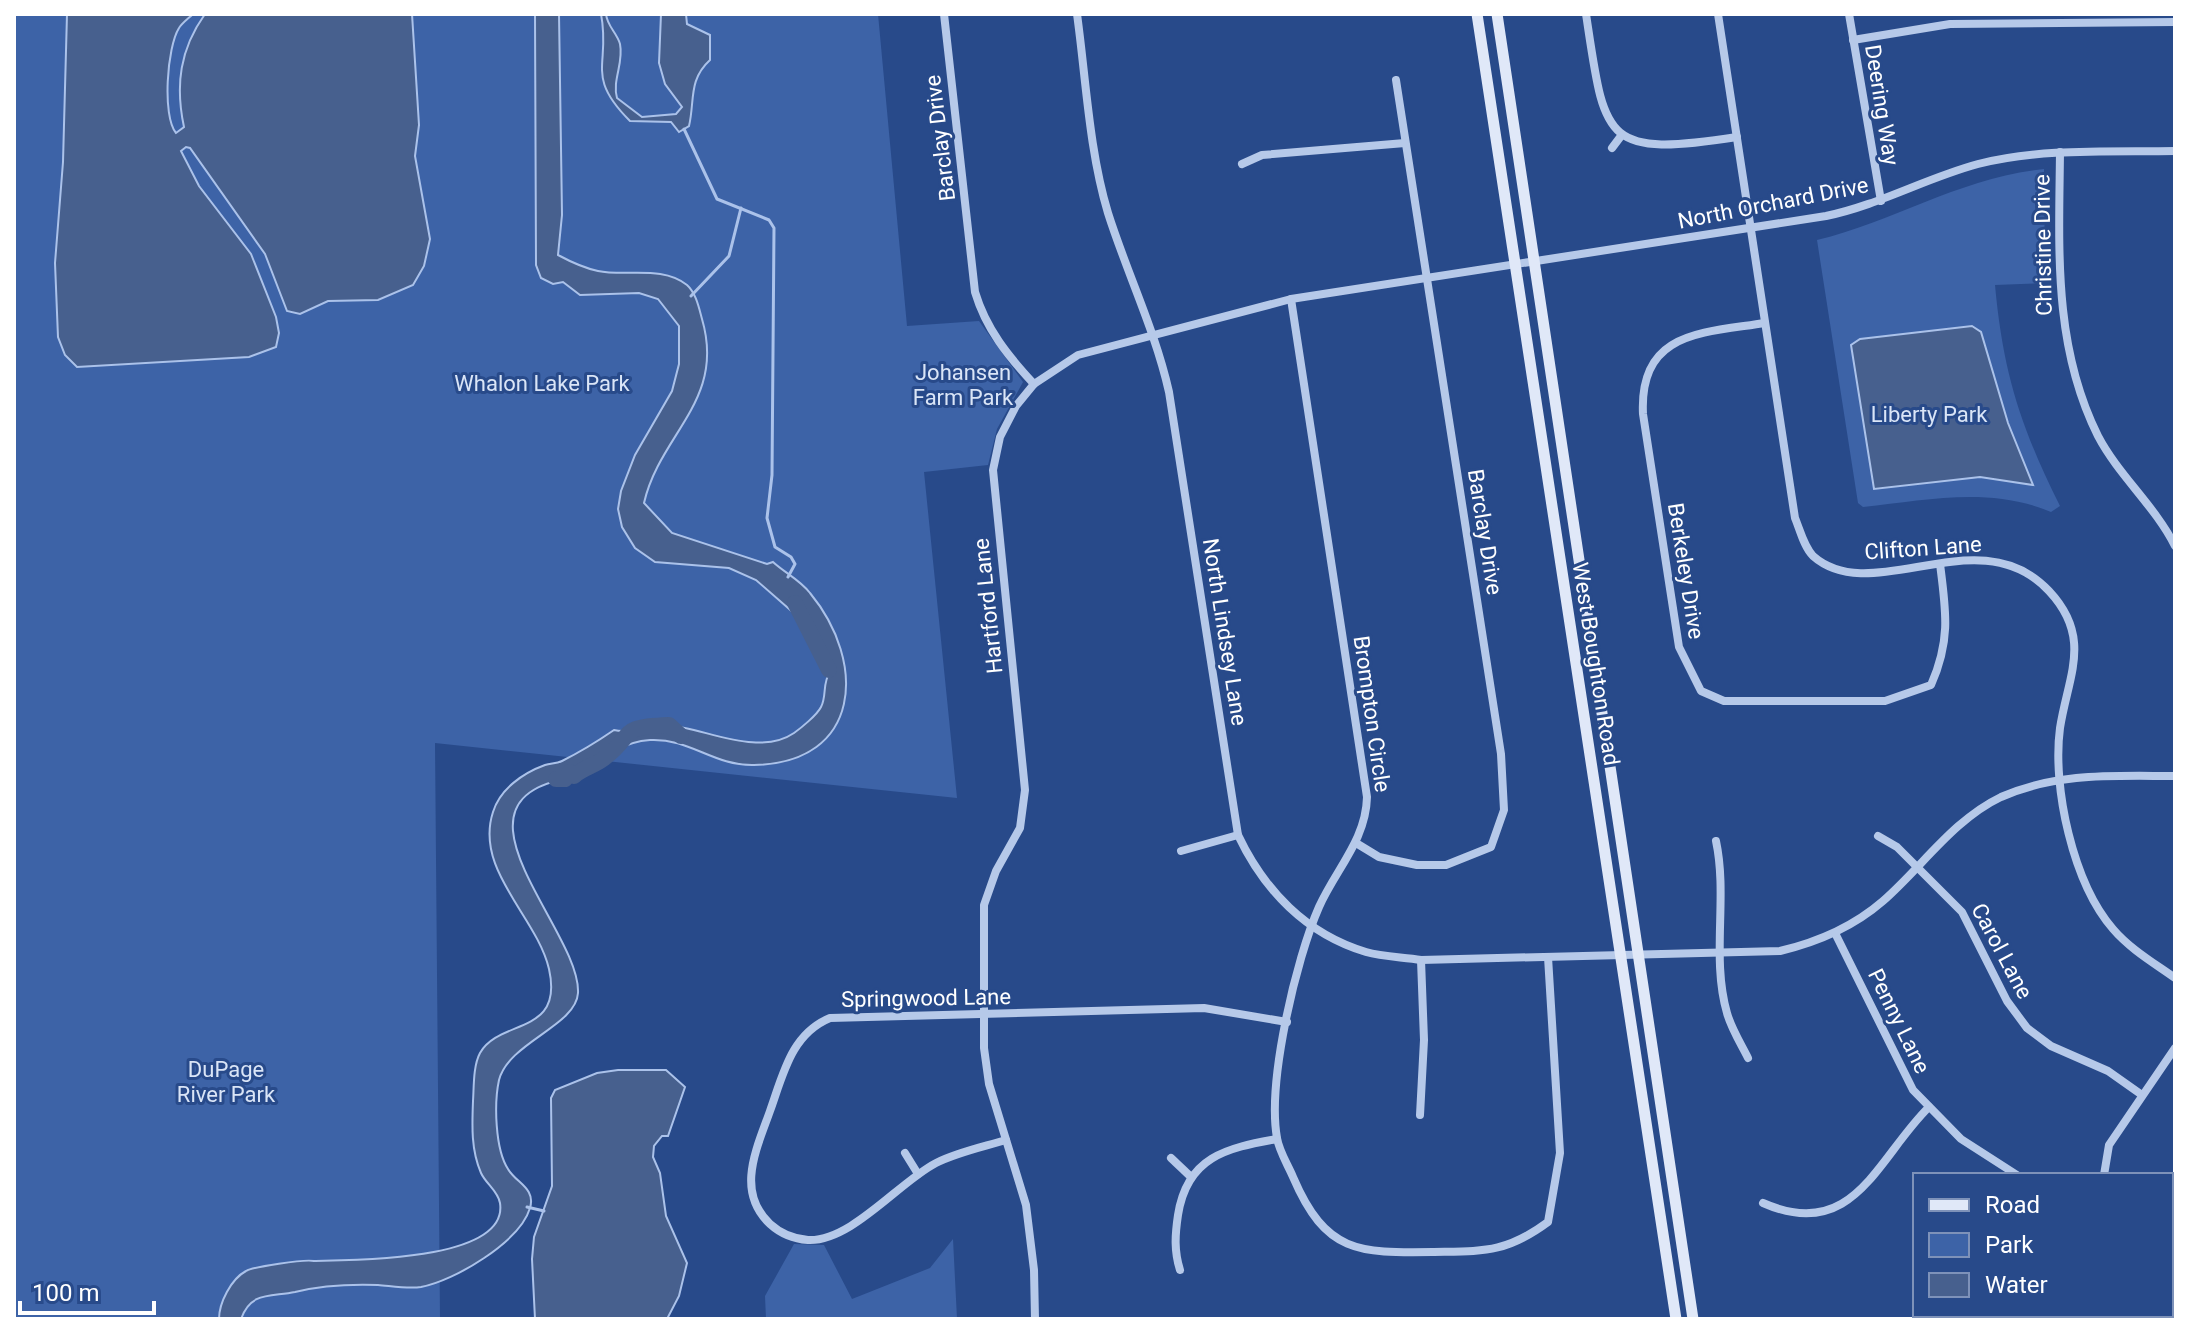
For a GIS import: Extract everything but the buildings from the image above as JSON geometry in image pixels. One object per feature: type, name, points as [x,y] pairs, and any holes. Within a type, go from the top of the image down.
[{"type":"main road","name":"West Boughton Road","points":[[1477,14],[1676,1319]]},
{"type":"main road","name":"West Boughton Road","points":[[1497,14],[1693,1319]]},
{"type":"street","name":"Barclay Drive","points":[[944,14],[975,292],[998,342],[1034,384]]},
{"type":"street","name":"North Lindsey Lane","points":[[1077,14],[1099,175],[1108,212],[1154,337],[1172,410],[1238,835],[1255,871],[1276,897],[1312,926],[1366,952],[1421,960],[1637,955]]},
{"type":"street","points":[[1586,14],[1598,93],[1611,124],[1621,136],[1639,144],[1678,146],[1737,137]]},
{"type":"street","name":"Clifton Lane","points":[[1718,14],[1795,518],[1814,556],[1838,568],[1867,573],[1976,559],[2007,564],[2036,580],[2064,612],[2073,634],[2076,661],[2060,729],[2061,779],[2075,855],[2107,921],[2121,938],[2175,978]]},
{"type":"street","name":"Deering Way","points":[[1849,14],[1881,201]]},
{"type":"street","points":[[1853,40],[1950,24],[2175,22]]},
{"type":"street","name":"Barclay Drive","points":[[1356,843],[1379,857],[1403,864],[1446,865],[1491,847],[1504,810],[1501,754],[1396,80]]},
{"type":"street","points":[[1612,148],[1621,136]]},
{"type":"street","points":[[1242,164],[1262,155],[1405,143]]},
{"type":"street","name":"North Orchard Drive","points":[[1516,265],[1826,216],[1881,201],[1980,164],[2060,152],[2175,151]]},
{"type":"street","name":"Christine Drive","points":[[2060,152],[2060,294],[2071,364],[2098,436],[2175,546]]},
{"type":"street","name":"Hartford Lane","points":[[1035,1319],[1034,1270],[1026,1205],[985,1067],[984,905],[996,871],[1020,828],[1025,790],[993,470],[1007,419],[1034,384],[1078,355],[1291,299],[1516,265]]},
{"type":"street","name":"Brompton Circle","points":[[1291,299],[1365,779],[1367,814],[1356,843],[1327,890],[1312,926],[1287,1022],[1278,1081],[1277,1139],[1300,1192],[1317,1220],[1335,1238],[1374,1252],[1485,1251],[1520,1243],[1548,1222],[1560,1153],[1548,957]]},
{"type":"street","name":"Berkeley Drive","points":[[1765,323],[1687,337],[1670,344],[1654,357],[1643,389],[1643,414],[1679,647],[1701,691],[1724,701],[1885,701],[1931,685],[1941,662],[1948,627],[1940,564]]},
{"type":"street","points":[[1637,955],[1780,951],[1835,933],[1884,900],[1981,809],[2001,797],[2061,779],[2175,776]]},
{"type":"street","points":[[1181,851],[1238,835]]},
{"type":"street","name":"Carol Lane","points":[[1878,836],[1918,866],[1962,912],[2007,1001],[2027,1028],[2051,1046],[2108,1071],[2142,1095]]},
{"type":"street","points":[[1716,841],[1721,873],[1721,954],[1727,1013],[1748,1058]]},
{"type":"street","name":"Penny Lane","points":[[1835,933],[1904,1076],[1961,1139],[2012,1173]]},
{"type":"street","points":[[1420,1115],[1424,1040],[1421,960]]},
{"type":"street","name":"Springwood Lane","points":[[1006,1140],[954,1155],[918,1174],[845,1229],[815,1240],[793,1238],[774,1228],[758,1210],[750,1186],[752,1161],[795,1047],[809,1029],[843,1016],[1204,1008],[1287,1022]]},
{"type":"street","points":[[2104,1173],[2109,1145],[2175,1048]]},
{"type":"street","points":[[1763,1203],[1790,1212],[1811,1213],[1844,1204],[1870,1182],[1906,1129],[1929,1107]]},
{"type":"street","points":[[1180,1270],[1175,1252],[1177,1223],[1190,1176],[1229,1149],[1277,1139]]},
{"type":"street","points":[[905,1153],[918,1174]]},
{"type":"street","points":[[1171,1158],[1190,1176]]},
{"type":"green space","name":"Whalon Lake Park","points":[[14,14],[878,14],[907,326],[979,321],[1023,382],[997,429],[988,465],[924,472],[957,798],[435,743],[440,1319],[14,1319]]},
{"type":"green space","name":"Liberty Park","points":[[2044,169],[2045,283],[1995,285],[2003,346],[2016,399],[2024,425],[2060,506],[2051,512],[2005,499],[1958,497],[1863,507],[1858,503],[1817,240],[1985,181]]},
{"type":"green space","points":[[953,1239],[957,1319],[766,1319],[765,1296],[794,1244],[824,1245],[852,1299],[930,1268]]},
{"type":"water","points":[[67,14],[193,14],[179,28],[169,65],[169,112],[176,133],[184,127],[180,82],[185,54],[205,14],[412,14],[419,125],[415,156],[430,239],[424,266],[413,285],[378,300],[328,301],[300,314],[287,311],[265,254],[190,148],[186,147],[181,151],[199,186],[251,254],[276,317],[279,333],[276,347],[249,357],[77,367],[65,355],[58,337],[55,263],[63,162]]},
{"type":"water","points":[[535,14],[559,14],[562,215],[558,255],[598,271],[655,273],[677,279],[693,292],[702,319],[707,348],[705,372],[698,395],[652,478],[644,503],[672,533],[767,564],[773,562],[806,588],[828,620],[840,649],[846,677],[844,704],[834,728],[816,747],[790,760],[739,764],[677,743],[641,741],[610,752],[574,776],[570,772],[565,779],[530,793],[514,814],[515,841],[525,872],[573,967],[578,993],[566,1015],[515,1055],[499,1080],[496,1113],[500,1150],[511,1174],[530,1195],[530,1208],[524,1221],[484,1258],[435,1283],[411,1288],[336,1286],[270,1295],[256,1299],[241,1319],[219,1319],[221,1306],[231,1285],[251,1269],[300,1261],[424,1254],[480,1237],[496,1222],[499,1199],[481,1173],[474,1147],[472,1129],[476,1064],[489,1042],[539,1016],[547,1005],[551,990],[549,969],[542,950],[509,893],[492,854],[489,833],[493,812],[507,789],[529,772],[562,761],[614,730],[668,725],[732,740],[765,742],[780,740],[794,733],[816,714],[823,703],[830,672],[804,622],[756,580],[729,568],[655,562],[635,548],[622,527],[618,509],[621,491],[635,455],[672,391],[679,364],[679,326],[658,299],[639,293],[580,295],[563,282],[553,284],[541,278],[536,265]]},
{"type":"water","points":[[601,14],[606,14],[620,44],[617,98],[642,117],[676,114],[682,107],[665,84],[659,63],[661,14],[686,14],[687,24],[710,35],[710,60],[695,83],[689,126],[679,132],[671,122],[630,121],[616,105],[603,80]]},
{"type":"water","points":[[1972,326],[1981,332],[2008,423],[2033,485],[1980,477],[1874,489],[1851,345],[1860,339]]},
{"type":"water","points":[[666,1070],[685,1087],[668,1136],[662,1136],[654,1146],[653,1157],[660,1173],[666,1216],[687,1263],[679,1296],[667,1319],[535,1319],[534,1237],[552,1186],[551,1098],[555,1090],[597,1073]]},
{"type":"waterway","points":[[684,129],[717,199],[769,220],[774,228],[772,475],[767,518],[775,547],[791,557],[795,564],[788,577]]},
{"type":"waterway","points":[[691,296],[729,256],[741,208]]},
{"type":"waterway","points":[[795,603],[829,670]]},
{"type":"waterway","points":[[556,779],[565,779],[570,772],[574,776],[600,761],[633,730],[669,725],[681,736]]},
{"type":"waterway","points":[[527,1207],[544,1211]]},
{"type":"park label","name":"Johansen Farm Park","points":[[963,384]]},
{"type":"park label","name":"DuPage River Park","points":[[226,1082]]}]
